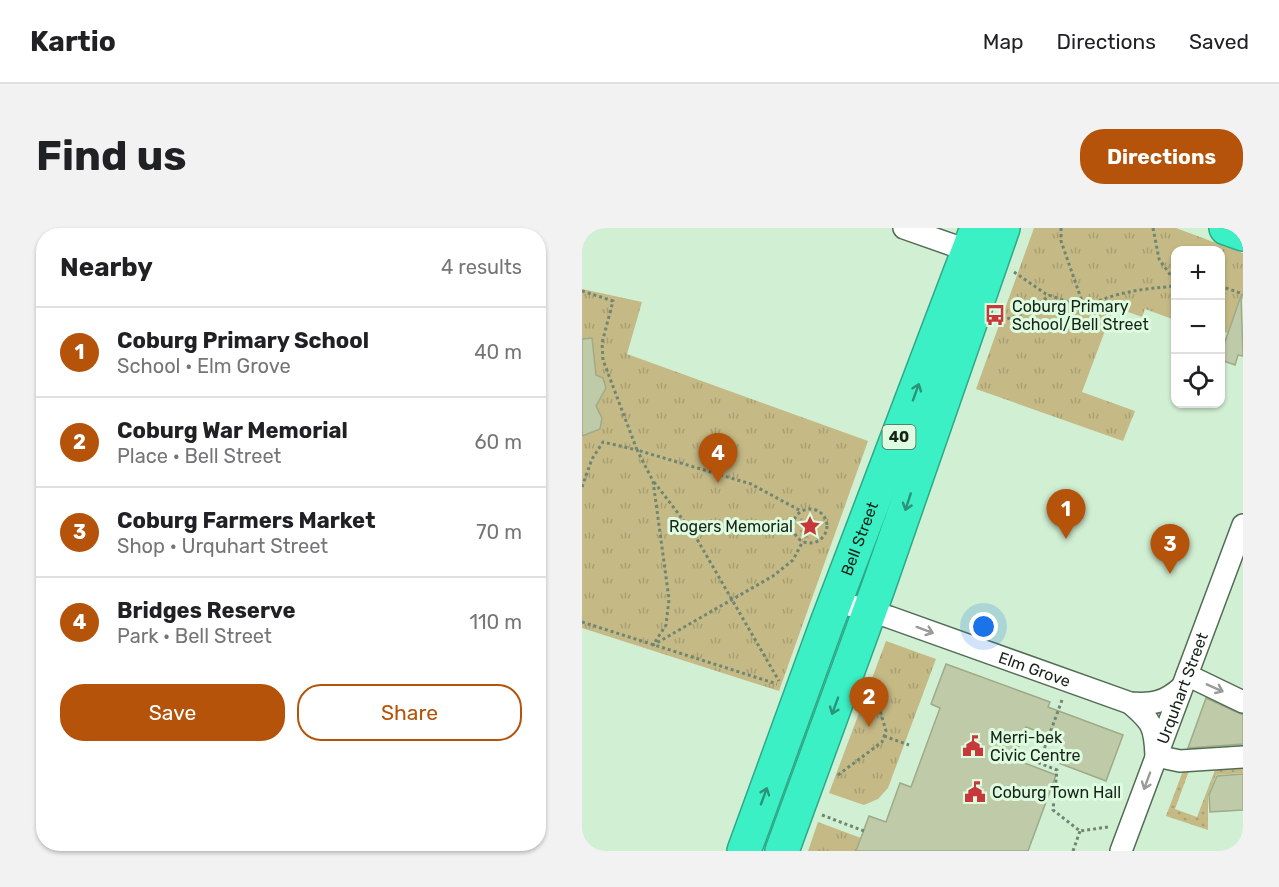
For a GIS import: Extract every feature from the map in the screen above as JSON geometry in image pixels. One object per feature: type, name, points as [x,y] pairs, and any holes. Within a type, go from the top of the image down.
[{"type":"highway","name":"Bell Street","points":[[744,851],[836,601],[909,451],[988,253],[1003,228]]},
{"type":"highway","points":[[1226,228],[1243,234]]},
{"type":"highway","name":"Bell Street","points":[[782,851],[870,611],[909,451]]},
{"type":"street","points":[[904,228],[988,253]]},
{"type":"street","name":"Urquhart Street","points":[[1121,851],[1243,525]]},
{"type":"street","name":"Elm Grove","points":[[836,601],[1130,703],[1151,705],[1169,699],[1184,681]]},
{"type":"street","points":[[1184,681],[1243,702]]},
{"type":"street","name":"Elm Grove","points":[[1130,703],[1151,721],[1155,736],[1156,756]]},
{"type":"street","points":[[1156,756],[1180,761],[1243,757]]},
{"type":"path","points":[[1061,228],[1061,241],[1084,308]]},
{"type":"path","points":[[1153,228],[1159,259],[1171,277]]},
{"type":"path","points":[[988,253],[1050,295],[1084,308],[1106,296],[1171,286]]},
{"type":"path","points":[[1225,287],[1243,294]]},
{"type":"path","points":[[582,291],[613,301],[602,343],[603,360],[637,450],[653,481],[694,534],[782,686],[582,622]]},
{"type":"path","points":[[995,323],[1029,311],[1050,295]]},
{"type":"path","points":[[582,487],[591,459],[603,442],[751,484],[801,511]]},
{"type":"path","points":[[653,481],[669,599],[666,626],[653,645]]},
{"type":"path","points":[[811,509],[820,512],[826,521],[826,531],[814,542],[803,541],[796,535],[793,527],[795,518],[801,511],[811,509]]},
{"type":"path","points":[[826,531],[837,535]]},
{"type":"path","points":[[653,645],[733,602],[773,576],[793,560],[803,541]]},
{"type":"path","points":[[829,781],[882,742],[886,731],[869,672]]},
{"type":"path","points":[[1062,700],[1039,763],[1057,770],[1053,810],[1080,831],[1108,827]]},
{"type":"path","points":[[884,736],[909,745]]},
{"type":"path","points":[[817,813],[864,831]]},
{"type":"path","points":[[1073,851],[1080,831]]},
{"type":"green space","points":[[1034,228],[1176,228],[1224,246],[1171,246],[1171,319],[1145,309],[1142,317],[1114,307],[1082,392],[1135,411],[1123,441],[976,389]]},
{"type":"green space","points":[[1225,246],[1243,253],[1243,299],[1241,298],[1228,333],[1225,332]]},
{"type":"green space","points":[[582,289],[642,302],[627,354],[868,441],[779,691],[582,628]]},
{"type":"green space","points":[[810,514],[819,517],[822,526],[819,535],[810,538],[801,535],[798,526],[801,517]]},
{"type":"green space","points":[[886,641],[936,659],[888,788],[878,799],[864,805],[829,793]]},
{"type":"green space","points":[[1184,768],[1190,768],[1175,809],[1197,817],[1215,770],[1243,769],[1243,773],[1216,775],[1208,796],[1208,830],[1166,816]]},
{"type":"green space","points":[[818,822],[861,838],[856,851],[808,851]]},
{"type":"building","points":[[1241,296],[1243,356],[1238,355],[1235,365],[1225,361],[1225,342]]},
{"type":"building","points":[[592,338],[596,375],[603,378],[606,388],[596,406],[602,418],[600,429],[582,436],[582,339]]},
{"type":"building","name":"Merri-bek Civic Centre","points":[[946,664],[1050,702],[1048,707],[1123,735],[1106,781],[1056,762],[1064,741],[1026,727],[1014,759],[1056,775],[1028,851],[856,851],[869,816],[886,822],[900,783],[911,787],[940,708],[931,704]]},
{"type":"building","points":[[1206,698],[1243,715],[1243,744],[1188,748]]},
{"type":"building","points":[[1243,774],[1243,810],[1210,812],[1209,795],[1217,776]]},
{"type":"place","name":"Coburg Primary School/Bell Street","points":[[995,315]]},
{"type":"place","name":"Bridges Reserve","points":[[718,483]]},
{"type":"place","name":"Rogers Memorial","points":[[810,526]]},
{"type":"place","name":"Coburg Primary School","points":[[1066,539]]},
{"type":"place","name":"Coburg Farmers Market","points":[[1170,574]]},
{"type":"place","name":"Coburg War Memorial","points":[[869,727]]},
{"type":"place","name":"Merri-bek Civic Centre","points":[[973,746]]},
{"type":"place","name":"Coburg Town Hall","points":[[975,792]]}]
